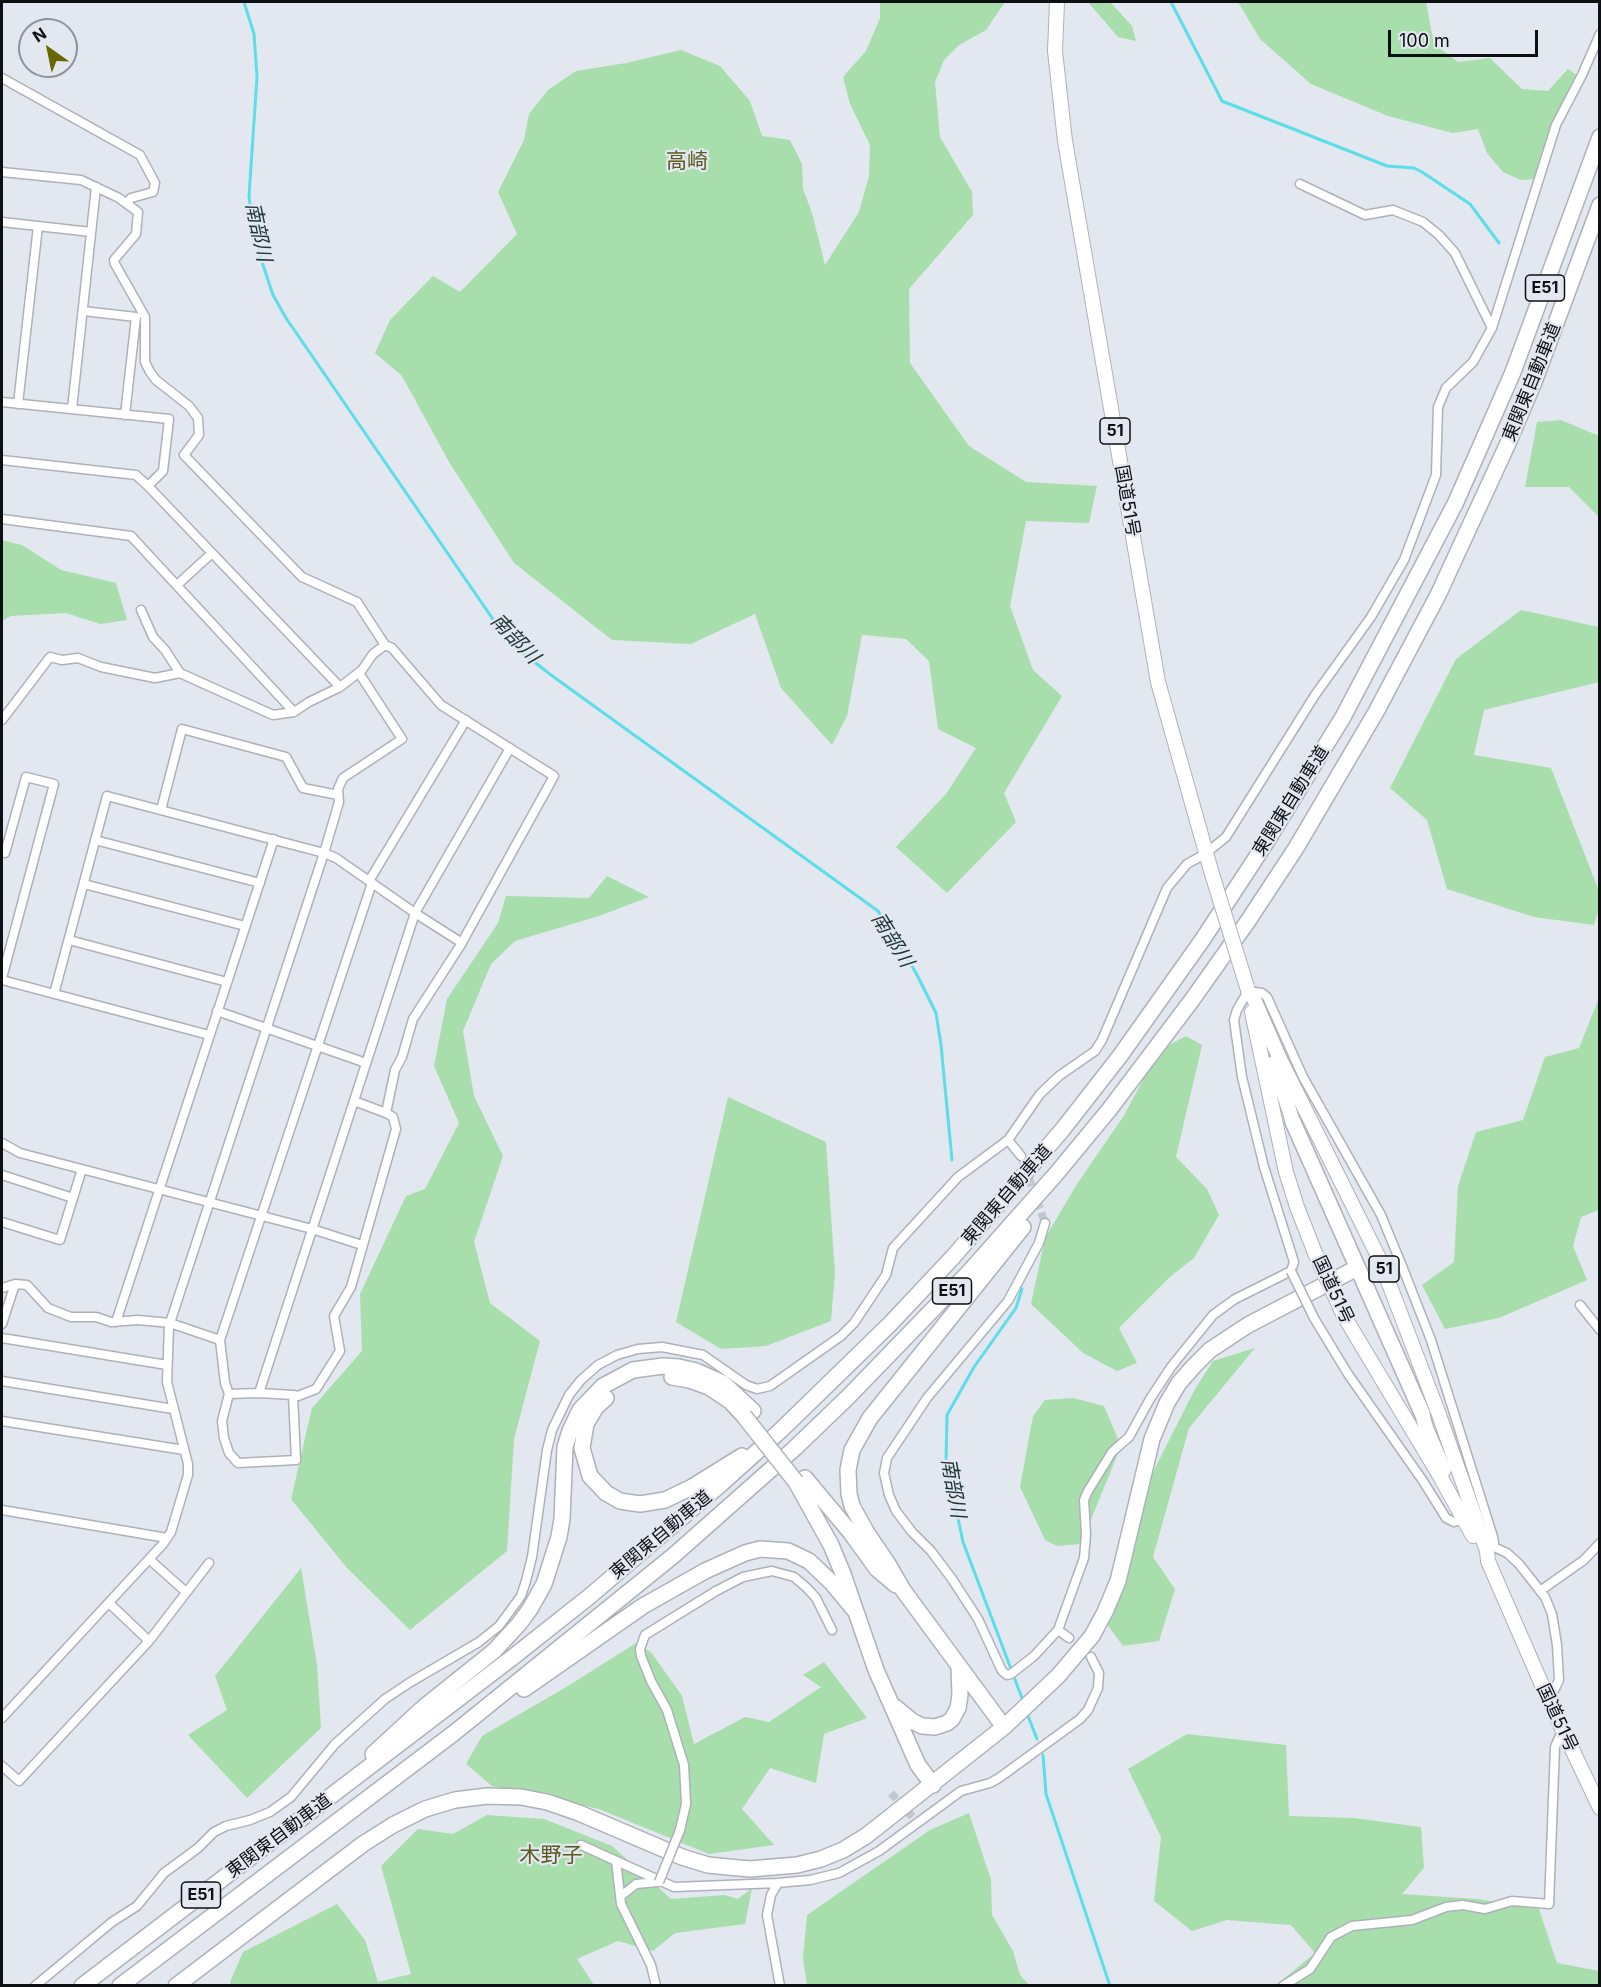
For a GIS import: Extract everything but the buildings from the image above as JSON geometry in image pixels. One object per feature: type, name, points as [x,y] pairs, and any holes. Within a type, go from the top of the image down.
[{"type":"highway","name":"国道51号","points":[[1057,2],[1055,51],[1065,141],[1158,682],[1205,854],[1248,989],[1286,1172],[1315,1253],[1344,1316],[1462,1514],[1481,1552],[1489,1553]]},
{"type":"highway","name":"東関東自動車道","points":[[82,1986],[504,1665],[590,1596],[721,1484],[890,1324],[953,1257],[1036,1162],[1120,1056],[1203,939],[1267,841],[1343,717],[1455,504],[1513,372],[1577,203],[1599,137]]},
{"type":"highway","name":"東関東自動車道","points":[[120,1986],[528,1675],[673,1556],[795,1448],[907,1338],[978,1263],[1056,1174],[1109,1110],[1192,1000],[1296,848],[1376,712],[1429,614],[1463,543],[1534,382],[1599,206]]},
{"type":"highway","name":"国道51号","points":[[1248,989],[1279,1058],[1380,1260],[1489,1553],[1549,1701],[1599,1808]]},
{"type":"highway","points":[[1266,1026],[1268,1042],[1293,1122]]},
{"type":"highway","points":[[1266,1070],[1293,1122],[1422,1413],[1443,1454],[1455,1463]]},
{"type":"highway","points":[[1004,1727],[903,1590],[852,1506],[848,1482],[852,1450],[870,1418],[1024,1226],[1056,1174]]},
{"type":"highway","points":[[176,1986],[363,1844],[425,1809],[455,1800],[487,1796],[521,1797],[547,1802],[579,1813],[682,1857],[708,1865],[750,1869],[797,1865],[843,1850],[866,1836],[933,1785],[1004,1727],[1058,1676],[1092,1636],[1118,1581],[1152,1439],[1167,1403],[1179,1383],[1210,1350],[1229,1337],[1357,1268]]},
{"type":"highway","points":[[319,1806],[410,1720],[494,1651],[530,1609],[544,1584],[559,1537],[565,1447],[570,1431],[580,1410],[603,1386],[633,1370],[663,1366],[679,1367],[696,1371],[723,1383],[800,1480],[850,1533],[876,1569],[903,1590]]},
{"type":"highway","points":[[749,1413],[701,1383],[668,1376],[634,1380],[604,1399],[590,1416],[583,1440],[586,1467],[598,1486],[620,1501],[640,1504],[665,1500],[692,1487],[745,1454],[832,1381]]},
{"type":"highway","points":[[1422,1413],[1422,1419],[1462,1514]]},
{"type":"highway","points":[[800,1480],[831,1545],[876,1670],[918,1765],[933,1785]]},
{"type":"highway","points":[[349,1813],[616,1624],[705,1571],[745,1553],[760,1549],[774,1549],[788,1551],[803,1558],[820,1571],[855,1612]]},
{"type":"highway","points":[[891,1704],[922,1726],[935,1727],[947,1723],[958,1708],[959,1667]]},
{"type":"street","points":[[35,1986],[112,1922],[137,1906],[164,1873],[198,1848],[214,1832],[270,1812],[291,1797],[335,1744],[385,1699],[479,1642],[499,1626],[521,1596],[526,1581],[532,1557],[547,1450],[552,1430],[570,1395],[581,1380],[598,1365],[617,1355],[638,1349],[662,1347],[703,1355],[757,1389],[770,1386],[841,1336],[854,1323],[886,1275],[893,1248],[958,1177],[1008,1140],[1040,1094],[1059,1076],[1095,1051],[1102,1040],[1167,888],[1187,864],[1205,854],[1226,837],[1315,695],[1371,617],[1404,560],[1436,475],[1438,407],[1446,388],[1473,362],[1492,328],[1556,125],[1582,75],[1599,34]]},
{"type":"street","points":[[2,78],[140,155],[155,183],[153,192],[131,198],[127,203]]},
{"type":"street","points":[[2,172],[81,180],[119,198],[138,212],[136,234],[114,260],[145,317],[145,362],[150,372],[156,380],[189,406],[198,418],[199,435],[184,455],[302,577],[357,602],[385,645],[392,648],[441,705],[554,776],[462,943],[413,1019],[402,1057],[395,1070],[386,1113]]},
{"type":"street","points":[[1299,184],[1365,215],[1393,210],[1423,222],[1455,253],[1492,328]]},
{"type":"street","points":[[72,409],[96,187]]},
{"type":"street","points":[[2,222],[91,232]]},
{"type":"street","points":[[18,404],[38,226]]},
{"type":"street","points":[[82,311],[136,317],[125,415]]},
{"type":"street","points":[[2,402],[169,419],[163,471],[148,486]]},
{"type":"street","points":[[2,460],[136,475],[340,687]]},
{"type":"street","points":[[2,519],[131,536],[294,712]]},
{"type":"street","points":[[177,585],[212,553]]},
{"type":"street","points":[[141,610],[153,637],[165,650],[180,673],[273,715],[294,712],[340,687],[359,673],[373,654],[385,645]]},
{"type":"street","points":[[2,720],[50,657],[62,660],[78,658],[102,667],[155,678],[180,673]]},
{"type":"street","points":[[2,1718],[167,1538],[188,1475],[188,1464],[167,1382],[170,1323],[324,853],[339,802],[338,789],[343,778],[402,739],[359,673]]},
{"type":"street","points":[[293,1395],[296,1460],[238,1463],[229,1454],[224,1438],[222,1421],[229,1394],[225,1383],[220,1340],[371,882],[466,720]]},
{"type":"street","points":[[161,810],[182,729],[286,757],[303,788],[338,795]]},
{"type":"street","points":[[259,1393],[415,913],[510,748]]},
{"type":"street","points":[[2,852],[5,853],[26,777],[54,784],[2,975],[54,994],[209,1035]]},
{"type":"street","points":[[54,994],[107,796],[324,853],[336,858],[462,943]]},
{"type":"street","points":[[95,840],[260,883]]},
{"type":"street","points":[[116,1322],[274,840]]},
{"type":"street","points":[[84,884],[245,927]]},
{"type":"street","points":[[69,940],[227,982]]},
{"type":"street","points":[[1462,1514],[1454,1522],[1446,1518],[1423,1481],[1348,1374],[1314,1318],[1292,1271],[1293,1262],[1264,1167],[1242,1077],[1234,1020],[1248,989],[1267,997],[1304,1077],[1381,1215],[1431,1340],[1493,1538],[1489,1553],[1507,1553],[1545,1597],[1552,1614],[1559,1680],[1549,1701]]},
{"type":"street","points":[[218,1011],[366,1063]]},
{"type":"street","points":[[229,1394],[259,1393],[298,1396],[316,1389],[340,1351],[334,1316],[351,1287],[396,1129],[393,1117],[354,1101]]},
{"type":"street","points":[[1008,1140],[1021,1156]]},
{"type":"street","points":[[2,1143],[20,1153],[312,1229],[362,1245]]},
{"type":"street","points":[[2,1222],[60,1240],[82,1169]]},
{"type":"street","points":[[2,1176],[73,1198]]},
{"type":"street","points":[[1045,1223],[1039,1243],[1008,1301],[927,1398],[887,1458],[884,1473],[889,1495],[896,1511],[952,1579],[978,1619],[1002,1671],[1007,1675],[1034,1656],[1058,1630],[1084,1558],[1086,1534],[1084,1500],[1112,1452],[1130,1437],[1150,1399],[1171,1367],[1213,1315],[1235,1299],[1292,1271]]},
{"type":"street","points":[[2,1288],[15,1284],[27,1285],[48,1308],[71,1317],[96,1317],[111,1322],[138,1320],[170,1323],[220,1340]]},
{"type":"street","points":[[2,1324],[15,1284]]},
{"type":"street","points":[[1580,1305],[1599,1330]]},
{"type":"street","points":[[2,1338],[167,1365]]},
{"type":"street","points":[[2,1382],[173,1409]]},
{"type":"street","points":[[2,1421],[184,1450]]},
{"type":"street","points":[[2,1510],[167,1538]]},
{"type":"street","points":[[1540,1591],[1584,1560],[1599,1543]]},
{"type":"street","points":[[149,1559],[186,1592]]},
{"type":"street","points":[[2,1766],[19,1781],[149,1641],[209,1563]]},
{"type":"street","points":[[659,1882],[680,1830],[686,1804],[684,1765],[667,1710],[651,1681],[641,1656],[640,1649],[645,1635],[725,1586],[743,1577],[771,1571],[794,1578],[807,1588],[816,1598],[832,1630]]},
{"type":"street","points":[[108,1603],[149,1641]]},
{"type":"street","points":[[1058,1630],[1069,1638]]},
{"type":"street","points":[[581,1845],[674,1887],[778,1883],[825,1877],[856,1865],[879,1851],[962,1791],[990,1784],[1080,1719],[1089,1710],[1094,1700],[1099,1680],[1097,1664],[1091,1657]]},
{"type":"street","points":[[1283,1986],[1310,1969],[1331,1937],[1352,1926],[1412,1920],[1446,1907],[1463,1905],[1485,1909],[1512,1901],[1549,1905],[1555,1747],[1562,1731]]},
{"type":"street","points":[[616,1861],[624,1912],[651,1965],[656,1986]]},
{"type":"street","points":[[621,1896],[636,1884],[659,1882]]},
{"type":"street","points":[[778,1883],[771,1895],[767,1915],[780,1986]]},
{"type":"green space","points":[[880,2],[1005,2],[986,30],[959,45],[944,60],[935,82],[940,137],[972,192],[973,215],[909,289],[910,363],[969,446],[1026,482],[1097,486],[1089,523],[1026,521],[1010,606],[1033,670],[1062,696],[1004,793],[1016,822],[947,893],[896,847],[946,794],[976,748],[938,729],[929,661],[906,639],[862,635],[847,716],[832,745],[781,688],[755,614],[691,644],[612,640],[514,563],[449,462],[402,376],[375,353],[390,320],[433,276],[460,292],[517,234],[498,192],[524,140],[529,114],[548,90],[576,71],[626,63],[681,50],[720,66],[750,101],[762,136],[790,140],[802,164],[803,189],[812,213],[825,265],[859,212],[869,176],[870,145],[850,104],[843,77],[866,51],[880,18]]},
{"type":"green space","points":[[1088,2],[1110,2],[1132,26],[1136,41],[1118,37]]},
{"type":"green space","points":[[1238,2],[1426,2],[1434,44],[1458,62],[1490,58],[1522,89],[1548,91],[1568,69],[1577,75],[1555,116],[1535,179],[1521,180],[1503,172],[1487,153],[1478,129],[1453,133],[1388,116],[1311,84],[1260,39]]},
{"type":"green space","points":[[1561,420],[1599,436],[1599,517],[1569,487],[1525,487],[1537,422]]},
{"type":"green space","points":[[2,540],[22,545],[61,570],[116,583],[127,620],[100,624],[66,613],[11,616],[2,621]]},
{"type":"green space","points":[[1521,610],[1599,627],[1599,682],[1484,710],[1474,755],[1551,768],[1599,891],[1599,908],[1594,925],[1534,917],[1447,889],[1427,820],[1390,788],[1456,659]]},
{"type":"green space","points":[[607,876],[649,897],[599,916],[515,941],[491,964],[463,1031],[474,1096],[503,1156],[474,1242],[490,1303],[540,1341],[514,1439],[507,1551],[410,1630],[347,1568],[291,1499],[312,1408],[362,1351],[360,1294],[406,1196],[425,1189],[459,1123],[434,1066],[447,999],[498,923],[506,896],[589,898]]},
{"type":"green space","points":[[1599,998],[1599,1210],[1581,1217],[1573,1246],[1587,1280],[1499,1318],[1445,1329],[1422,1285],[1454,1262],[1458,1186],[1476,1132],[1523,1120],[1545,1057],[1579,1048]]},
{"type":"green space","points":[[1186,1036],[1202,1045],[1176,1157],[1207,1189],[1219,1215],[1194,1258],[1171,1276],[1119,1328],[1137,1363],[1117,1371],[1083,1353],[1031,1304],[1045,1238],[1077,1184],[1123,1117],[1149,1069],[1169,1045]]},
{"type":"green space","points":[[728,1097],[826,1142],[835,1273],[831,1321],[766,1346],[721,1349],[676,1322]]},
{"type":"green space","points":[[1255,1348],[1189,1428],[1153,1557],[1175,1589],[1159,1641],[1123,1646],[1106,1623],[1151,1476],[1195,1389],[1213,1361]]},
{"type":"green space","points":[[1073,1398],[1104,1406],[1121,1446],[1081,1544],[1057,1546],[1045,1540],[1020,1487],[1033,1416],[1045,1400]]},
{"type":"green space","points":[[301,1568],[317,1665],[321,1728],[247,1798],[188,1735],[227,1710],[215,1676]]},
{"type":"green space","points":[[636,1643],[651,1652],[682,1696],[694,1744],[745,1717],[769,1722],[821,1687],[803,1675],[824,1662],[867,1718],[824,1734],[816,1783],[770,1768],[742,1809],[774,1845],[709,1854],[599,1809],[492,1786],[466,1764],[482,1736]]},
{"type":"green space","points":[[1187,1734],[1286,1745],[1289,1816],[1354,1818],[1421,1827],[1424,1868],[1402,1894],[1477,1899],[1539,1909],[1557,1963],[1599,1971],[1599,1985],[1276,1985],[1315,1953],[1291,1925],[1227,1920],[1192,1931],[1154,1901],[1161,1837],[1128,1769]]},
{"type":"green space","points":[[969,1813],[991,1880],[992,1915],[1013,1951],[1020,1975],[1029,1985],[807,1985],[803,1958],[807,1915],[930,1830]]},
{"type":"green space","points":[[487,1815],[544,1819],[612,1846],[671,1899],[725,1895],[738,1899],[752,1888],[745,1924],[675,1933],[653,1951],[618,1941],[577,1959],[594,1985],[232,1986],[230,1982],[243,1952],[337,1904],[365,1940],[378,1982],[411,1974],[381,1866],[418,1829],[453,1834]]},
{"type":"waterway","name":"南部川","points":[[244,2],[254,34],[257,77],[249,196],[252,221],[273,295],[286,318],[499,628],[524,654],[878,911],[916,973],[936,1013],[952,1160]]},
{"type":"waterway","points":[[1171,2],[1222,101],[1387,166],[1414,168],[1422,172],[1470,204],[1499,243]]},
{"type":"waterway","name":"南部川","points":[[1022,1289],[1016,1308],[974,1367],[947,1415],[946,1461],[963,1542],[1022,1698]]},
{"type":"waterway","name":"南部川","points":[[1028,1716],[1037,1739]]},
{"type":"waterway","name":"南部川","points":[[1043,1755],[1046,1794],[1110,1986]]},
{"type":"tunnel","points":[[1021,1156],[1045,1223]]},
{"type":"tunnel","points":[[891,1793],[918,1823]]},
{"type":"district","name":"高崎","points":[[687,162]]},
{"type":"district","name":"木野子","points":[[551,1856]]}]
